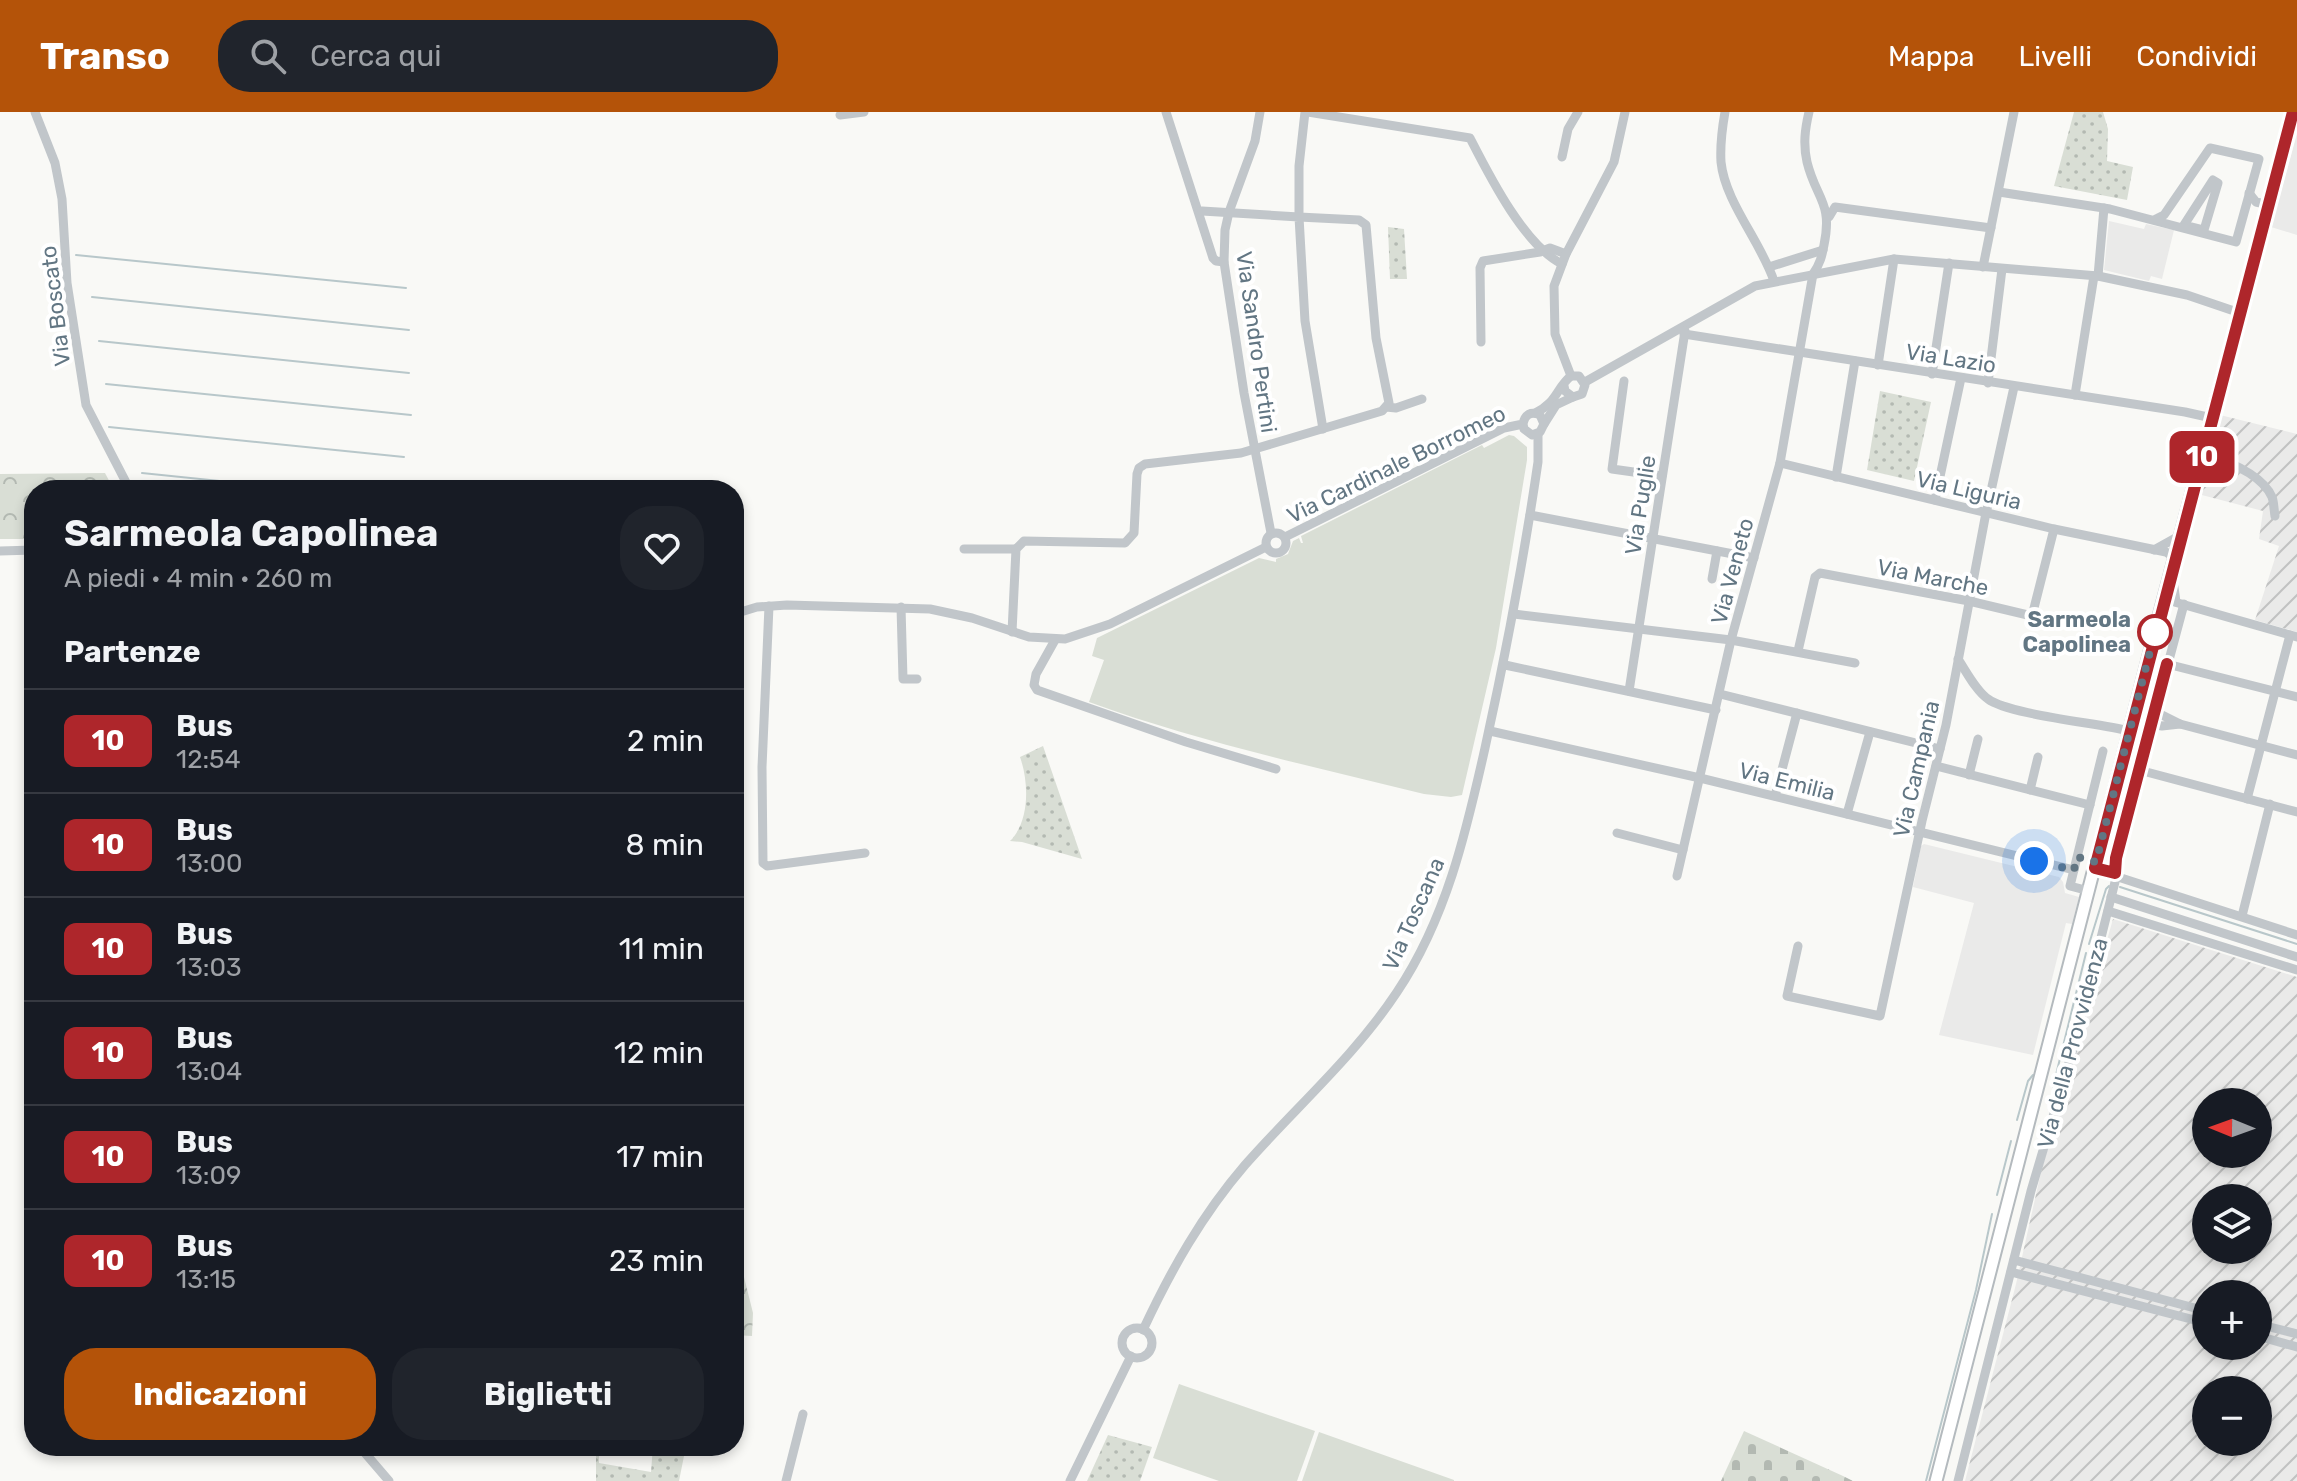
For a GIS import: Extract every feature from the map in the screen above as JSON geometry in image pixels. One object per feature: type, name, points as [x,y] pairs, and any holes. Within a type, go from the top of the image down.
[{"type":"main road","name":"Via della Provvidenza","points":[[1936,1481],[2134,712],[2175,601],[2170,576],[2293,112]]},
{"type":"street","name":"Via Boscato","points":[[35,112],[55,163],[62,199],[67,283],[86,405],[125,480]]},
{"type":"street","points":[[840,115],[864,112]]},
{"type":"street","points":[[1166,112],[1213,258],[1224,262]]},
{"type":"street","name":"Via Sandro Pertini","points":[[1260,112],[1255,141],[1229,212],[1224,262],[1271,533]]},
{"type":"street","points":[[1323,429],[1302,294],[1299,166],[1306,112],[1470,138],[1507,207],[1544,251],[1564,259]]},
{"type":"street","points":[[1562,157],[1568,129],[1578,112]]},
{"type":"street","points":[[1585,382],[1579,376],[1571,376],[1555,334],[1554,286],[1564,259],[1614,162],[1625,112]]},
{"type":"street","points":[[1725,112],[1721,164],[1774,281]]},
{"type":"street","points":[[1809,112],[1804,138],[1807,163],[1829,217]]},
{"type":"street","points":[[1983,267],[2014,112]]},
{"type":"street","points":[[1999,192],[2104,208],[2236,242],[2244,210],[2252,197],[2257,157],[2210,148],[2164,215],[2154,220]]},
{"type":"street","points":[[2213,180],[2218,183],[2204,230],[2184,225],[2213,180]]},
{"type":"street","points":[[2252,197],[2269,205]]},
{"type":"street","points":[[1829,217],[1835,207],[1991,228]]},
{"type":"street","points":[[2075,395],[2096,276],[2104,208]]},
{"type":"street","points":[[1012,632],[1016,549],[1024,541],[1125,543],[1130,540],[1134,533],[1137,474],[1145,464],[1255,450],[1382,411],[1389,403],[1376,338],[1364,224],[1359,220],[1202,211]]},
{"type":"street","points":[[2164,215],[2169,225]]},
{"type":"street","name":"Via Veneto","points":[[1677,876],[1731,640],[1780,463],[1813,274],[1820,264],[1829,217]]},
{"type":"street","points":[[1769,267],[1823,250]]},
{"type":"street","points":[[1481,342],[1480,268],[1483,261],[1544,251]]},
{"type":"street","points":[[1878,365],[1894,259]]},
{"type":"street","name":"Via Cardinale Borromeo","points":[[1571,376],[1553,401],[1527,415],[1523,424],[1527,433],[1538,434],[1556,405],[1582,394],[1585,382],[1685,329],[1755,286],[1894,259],[2096,276],[2187,295],[2240,313]]},
{"type":"street","points":[[1932,374],[1949,263]]},
{"type":"street","points":[[1988,383],[2002,269]]},
{"type":"street","name":"Via Lazio","points":[[1685,329],[1798,352],[2212,418]]},
{"type":"street","name":"Via Puglie","points":[[1629,691],[1685,329]]},
{"type":"street","points":[[1836,477],[1855,361]]},
{"type":"street","points":[[1935,500],[1961,378]]},
{"type":"street","points":[[1624,381],[1612,469],[1662,476]]},
{"type":"street","points":[[1564,386],[1573,397]]},
{"type":"street","name":"Via Campania","points":[[1798,946],[1787,996],[1880,1016],[1940,749],[2014,387]]},
{"type":"street","points":[[1386,407],[1396,408],[1422,399]]},
{"type":"street","name":"Via Cardinale Borromeo","points":[[1535,413],[1540,415],[1544,424]]},
{"type":"street","name":"Via Cardinale Borromeo","points":[[1285,537],[1493,433],[1523,424]]},
{"type":"street","name":"Via Toscana","points":[[1143,1330],[1185,1248],[1210,1210],[1268,1140],[1334,1073],[1398,991],[1423,947],[1449,888],[1468,829],[1505,665],[1539,452],[1538,434]]},
{"type":"street","points":[[2203,453],[2224,460],[2258,480],[2272,497],[2275,516]]},
{"type":"street","name":"Via Liguria","points":[[1780,463],[2054,529],[2166,552],[2175,558]]},
{"type":"street","points":[[1530,515],[1754,558]]},
{"type":"street","name":"Via Marche","points":[[1798,651],[1815,577],[1820,573],[2032,616],[2054,529]]},
{"type":"street","name":"Via Cardinale Borromeo","points":[[1271,533],[1280,533],[1285,537],[1286,544],[1279,553],[1271,552],[1266,547],[1265,541],[1271,533]]},
{"type":"street","points":[[2150,551],[2181,535]]},
{"type":"street","name":"Via Cardinale Borromeo","points":[[744,612],[769,606],[901,607],[948,612],[1029,637],[1055,640],[1081,635],[1110,624],[1266,547]]},
{"type":"street","points":[[964,549],[1016,549]]},
{"type":"street","points":[[0,551],[24,550]]},
{"type":"street","points":[[1712,579],[1717,551]]},
{"type":"street","points":[[2150,551],[2162,559],[2170,576]]},
{"type":"street","points":[[2175,601],[2294,636],[2275,692],[2247,799]]},
{"type":"street","name":"Via della Provvidenza","points":[[1958,1481],[2108,911],[2115,865],[2167,664],[2175,601]]},
{"type":"street","points":[[769,606],[762,767],[763,863],[767,866],[865,853]]},
{"type":"street","points":[[901,607],[903,679],[917,679]]},
{"type":"street","points":[[1514,614],[1731,640],[1855,663]]},
{"type":"street","points":[[1055,640],[1036,674],[1034,685],[1037,690],[1161,734],[1276,769]]},
{"type":"street","points":[[1958,659],[1987,699],[2000,705],[2129,731]]},
{"type":"street","points":[[2167,664],[2297,697]]},
{"type":"street","points":[[1505,665],[1716,710]]},
{"type":"street","points":[[1954,681],[1977,685]]},
{"type":"street","points":[[1720,694],[1940,749]]},
{"type":"street","points":[[2134,712],[2297,755]]},
{"type":"street","points":[[1775,796],[1797,713]]},
{"type":"street","name":"Via Emilia","points":[[1490,731],[1700,778],[2074,870]]},
{"type":"street","points":[[1847,814],[1870,732]]},
{"type":"street","points":[[1969,775],[1978,739]]},
{"type":"street","points":[[2089,891],[2070,886],[2103,751]]},
{"type":"street","points":[[2030,790],[2038,757]]},
{"type":"street","points":[[1936,766],[2090,805]]},
{"type":"street","points":[[2139,770],[2297,812]]},
{"type":"street","points":[[2242,916],[2270,804]]},
{"type":"street","points":[[1617,833],[1683,850]]},
{"type":"street","points":[[2077,857],[2115,865]]},
{"type":"street","points":[[2113,887],[2242,916],[2297,935]]},
{"type":"street","points":[[2113,887],[2297,957]]},
{"type":"street","points":[[2108,911],[2297,970]]},
{"type":"street","points":[[2004,1217],[2024,1222]]},
{"type":"street","points":[[2014,1260],[2192,1307]]},
{"type":"street","points":[[2011,1272],[2192,1319]]},
{"type":"street","points":[[1984,1294],[2005,1300]]},
{"type":"street","points":[[2272,1328],[2297,1334]]},
{"type":"street","name":"Via Toscana","points":[[1130,1330],[1143,1330],[1150,1337],[1151,1347],[1141,1357],[1131,1356],[1123,1348],[1123,1338],[1130,1330]]},
{"type":"street","points":[[2272,1340],[2297,1347]]},
{"type":"street","name":"Via Toscana","points":[[1070,1481],[1131,1356]]},
{"type":"street","points":[[786,1481],[803,1414]]},
{"type":"street","points":[[368,1456],[389,1481]]},
{"type":"shaded area","points":[[2297,134],[2297,235],[2271,227]]},
{"type":"shaded area","points":[[2109,221],[2144,229],[2146,224],[2174,230],[2162,279],[2151,276],[2149,281],[2104,270]]},
{"type":"shaded area","points":[[2220,415],[2297,434],[2297,632],[2255,620],[2279,546],[2259,539],[2263,511],[2198,494]]},
{"type":"shaded area","points":[[1924,844],[2059,877],[2065,893],[2079,897],[2072,924],[2066,923],[2033,1055],[1939,1035],[1974,903],[1913,887],[1921,846]]},
{"type":"shaded area","points":[[2113,919],[2297,977],[2297,1481],[1965,1481],[2016,1284],[2041,1172]]},
{"type":"green space","points":[[2074,112],[2103,112],[2108,129],[2107,161],[2133,167],[2127,200],[2054,186]]},
{"type":"green space","points":[[1388,227],[1404,229],[1407,279],[1390,279]]},
{"type":"green space","points":[[1880,391],[1931,402],[1914,481],[1867,470]]},
{"type":"green space","points":[[1509,435],[1527,447],[1527,460],[1496,648],[1462,795],[1424,794],[1297,763],[1172,729],[1089,702],[1104,660],[1092,656],[1097,638],[1259,558],[1276,562],[1276,559],[1288,554],[1293,541],[1299,538],[1303,543],[1301,536],[1482,445],[1484,448]]},
{"type":"green space","points":[[105,473],[109,480],[24,480],[24,539],[0,539],[0,474]]},
{"type":"green space","points":[[1043,746],[1082,859],[1010,841],[1021,823],[1026,801],[1020,757]]},
{"type":"green space","points":[[744,1277],[753,1313],[752,1336],[744,1336]]},
{"type":"green space","points":[[1179,1384],[1315,1431],[1297,1481],[1219,1481],[1153,1458]]},
{"type":"green space","points":[[1744,1431],[1843,1476],[1853,1481],[1721,1481]]},
{"type":"green space","points":[[1319,1432],[1454,1480],[1454,1481],[1302,1481]]},
{"type":"green space","points":[[1108,1435],[1152,1447],[1140,1481],[1087,1481]]},
{"type":"green space","points":[[596,1456],[599,1456],[599,1463],[651,1472],[652,1456],[684,1456],[679,1481],[596,1481]]},
{"type":"waterway","points":[[76,255],[406,288]]},
{"type":"waterway","points":[[92,297],[409,330]]},
{"type":"waterway","points":[[99,341],[409,373]]},
{"type":"waterway","points":[[106,384],[411,415]]},
{"type":"waterway","points":[[109,427],[404,457]]},
{"type":"waterway","points":[[142,473],[210,480]]},
{"type":"waterway","points":[[2089,944],[2109,886]]},
{"type":"waterway","points":[[2120,887],[2297,944]]},
{"type":"waterway","points":[[2053,1087],[2086,953]]},
{"type":"waterway","points":[[2017,1120],[2028,1081],[2033,1075]]},
{"type":"waterway","points":[[1997,1195],[2011,1141]]},
{"type":"waterway","points":[[1926,1481],[1976,1290],[1992,1214]]},
{"type":"bus line","name":"10","points":[[2167,664],[2116,858],[2115,873],[2095,868],[2293,112]]},
{"type":"place","name":"Sarmeola Capolinea","points":[[2155,632]]},
{"type":"route","points":[[2034,861],[2074,870],[2077,857],[2096,862],[2155,632]]}]
